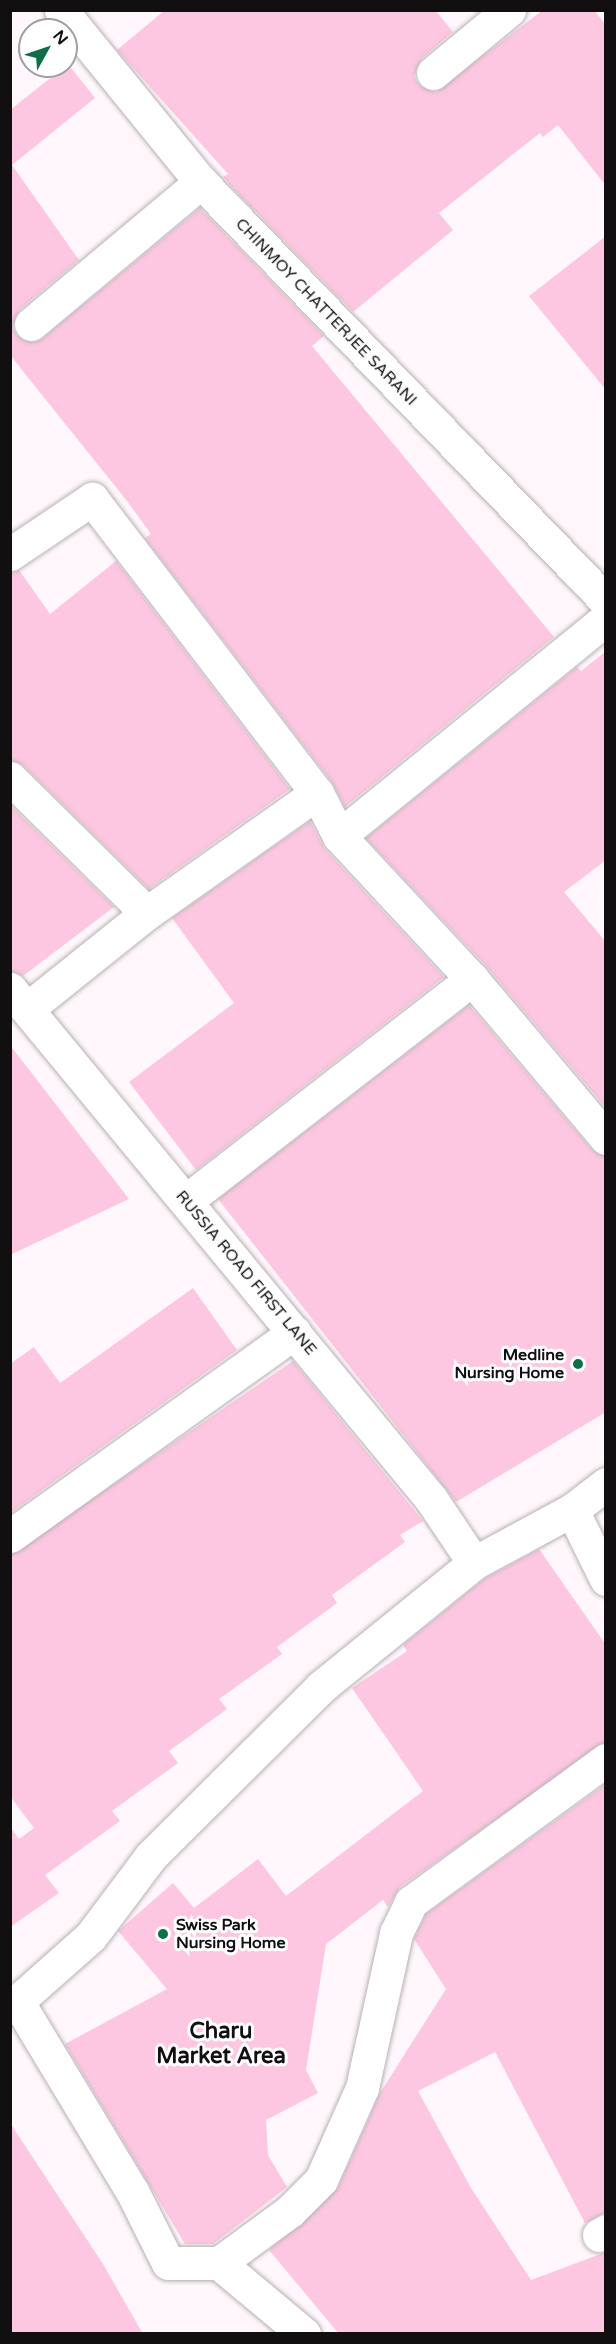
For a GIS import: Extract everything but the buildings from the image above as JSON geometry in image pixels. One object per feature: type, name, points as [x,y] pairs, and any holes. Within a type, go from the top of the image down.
[{"type":"street","name":"CHINMOY CHATTERJEE SARANI","points":[[62,10],[201,182],[606,601]]},
{"type":"street","points":[[433,73],[509,10]]},
{"type":"street","points":[[31,324],[201,182]]},
{"type":"street","points":[[10,555],[92,499],[317,793],[339,836],[472,979],[606,1138]]},
{"type":"street","points":[[339,836],[606,619]]},
{"type":"street","points":[[10,778],[147,913]]},
{"type":"street","points":[[19,999],[147,913],[317,793]]},
{"type":"street","points":[[187,1200],[472,979]]},
{"type":"street","name":"RUSSIA ROAD FIRST LANE","points":[[19,999],[187,1200],[431,1499],[474,1563]]},
{"type":"street","points":[[10,1536],[295,1332]]},
{"type":"street","points":[[606,1484],[572,1510],[474,1563],[321,1687],[151,1856],[91,1936],[15,2006],[132,2191],[168,2263],[219,2263],[282,2217],[321,2180],[362,2088],[396,1933],[411,1902],[606,1760]]},
{"type":"street","points":[[572,1510],[606,1579]]},
{"type":"street","points":[[219,2263],[304,2334]]},
{"type":"place","name":"Medline Nursing Home","points":[[578,1364]]},
{"type":"place","name":"Swiss Park Nursing Home","points":[[163,1934]]},
{"type":"district","name":"Charu Market Area","points":[[221,2044]]}]
